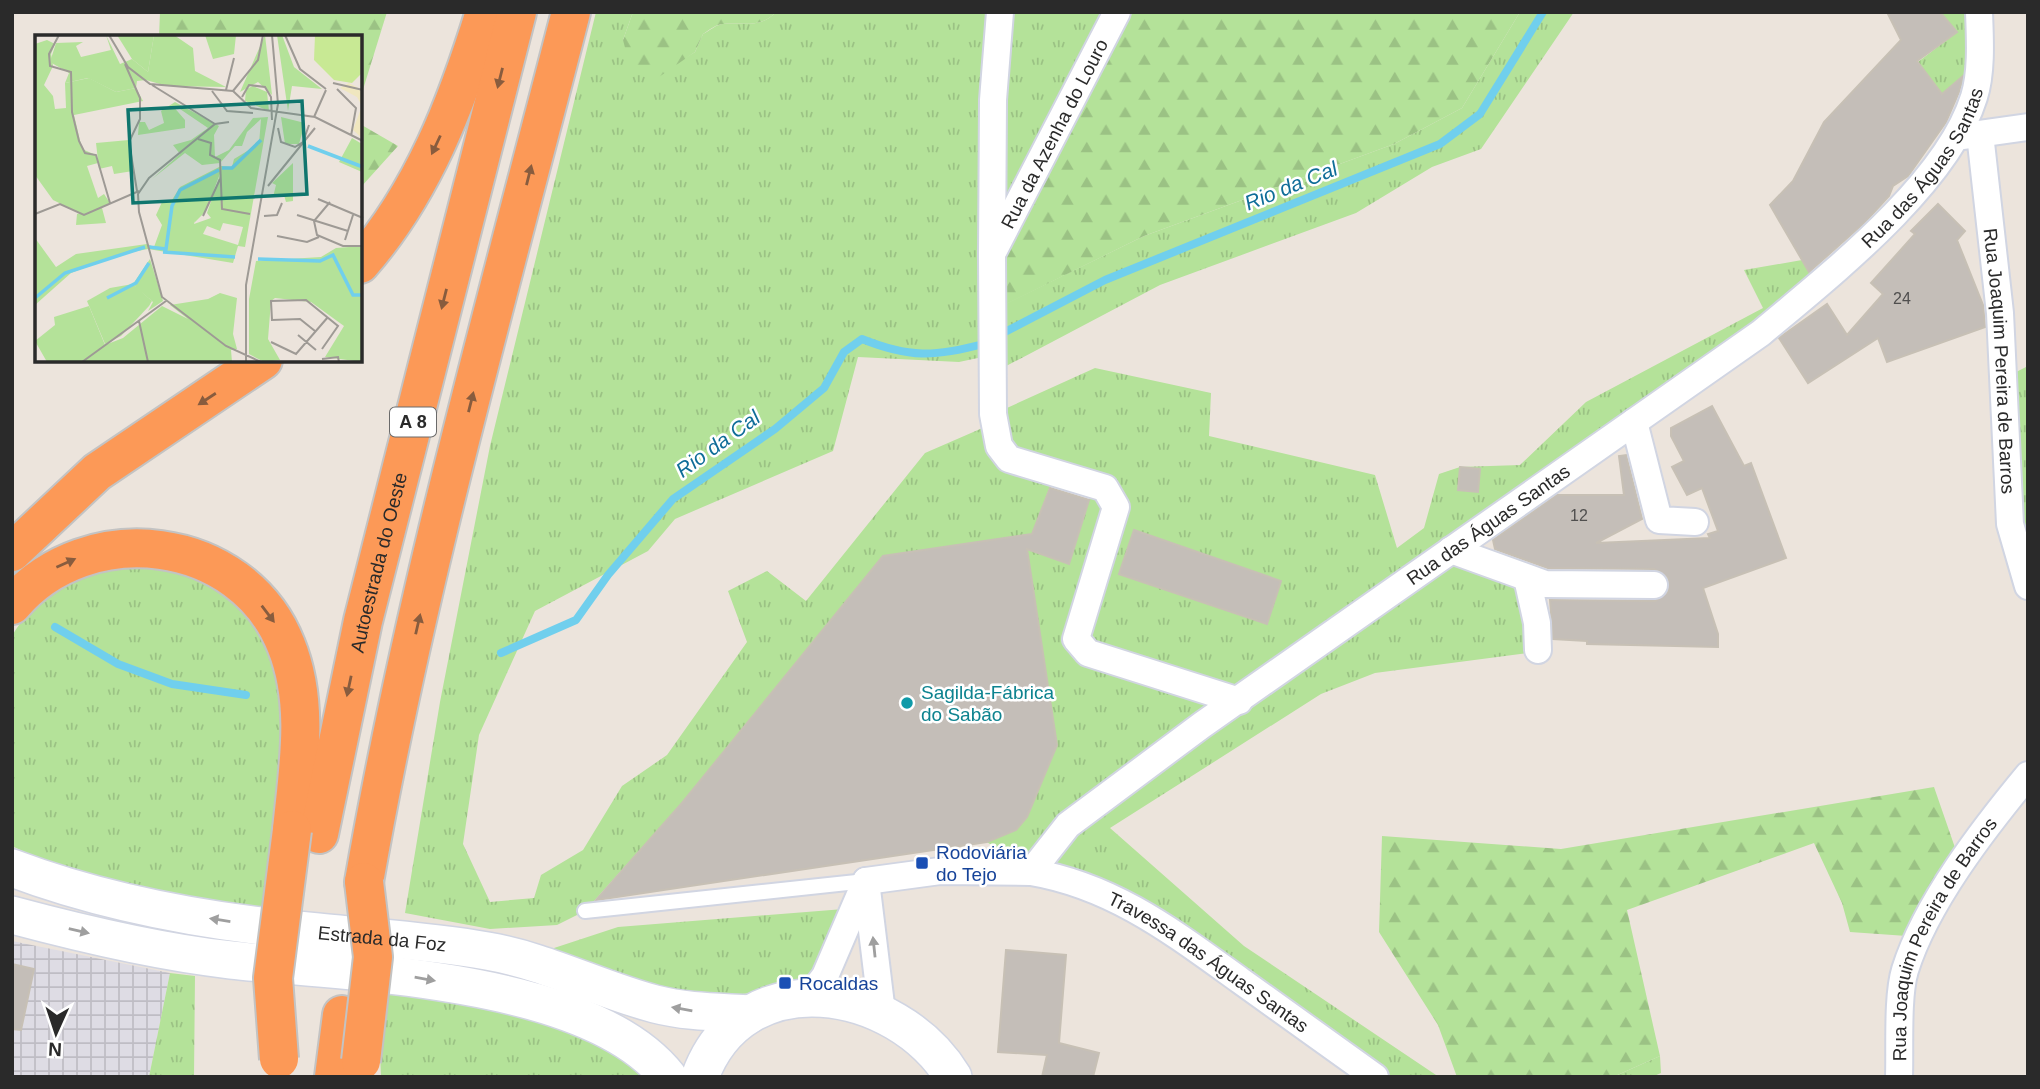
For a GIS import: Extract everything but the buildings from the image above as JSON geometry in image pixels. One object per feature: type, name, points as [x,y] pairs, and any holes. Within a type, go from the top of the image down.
[{"type":"highway","points":[[362,261],[399,215],[436,146],[467,70],[485,12]]},
{"type":"highway","name":"Autoestrada do Oeste","points":[[278,1068],[306,832],[363,621],[517,12]]},
{"type":"highway","name":"A 8","points":[[352,1071],[342,1014],[376,810],[451,484],[571,12]]},
{"type":"highway","points":[[12,552],[97,472],[260,362]]},
{"type":"highway","points":[[12,605],[32,584],[56,567],[86,555],[116,548],[151,547],[180,552],[210,563],[232,578],[273,619],[286,644],[296,676],[306,832]]},
{"type":"highway","points":[[352,1071],[373,957],[364,881]]},
{"type":"main road","name":"Estrada da Foz","points":[[12,868],[94,895],[167,912],[318,932],[412,939],[491,952],[565,971],[656,1004],[696,1011],[750,1014]]},
{"type":"main road","name":"Estrada da Foz","points":[[12,915],[94,935],[228,960],[404,975],[474,987],[567,1014],[604,1029],[635,1046],[668,1077]]},
{"type":"main road","points":[[700,1077],[707,1058],[724,1035],[750,1014],[770,1004],[808,997],[858,1004],[882,1013],[927,1044],[953,1077]]},
{"type":"street","points":[[1000,12],[993,100],[992,254],[993,414],[999,446],[1009,459],[1105,488],[1116,507],[1076,639],[1088,653],[1239,701]]},
{"type":"street","name":"Rua da Azenha do Louro","points":[[992,254],[1117,12]]},
{"type":"street","name":"Rua das Águas Santas","points":[[1031,872],[1068,825],[1451,550],[1762,333],[1832,274],[1969,136],[1975,96],[1979,12]]},
{"type":"street","points":[[1969,136],[2028,127]]},
{"type":"street","name":"Rua Joaquim Pereira de Barros","points":[[1969,136],[2000,313],[2010,524],[2028,586]]},
{"type":"street","points":[[1634,422],[1659,520],[1695,522]]},
{"type":"street","points":[[1451,550],[1545,584],[1654,585]]},
{"type":"street","points":[[1527,578],[1537,623],[1538,650]]},
{"type":"street","name":"Rua Joaquim Pereira de Barros","points":[[1899,1077],[1905,971],[1929,918],[1982,832],[2028,775]]},
{"type":"street","points":[[866,881],[940,871],[1031,872]]},
{"type":"street","name":"Travessa das Águas Santas","points":[[1031,872],[1070,878],[1108,894],[1171,930],[1376,1077]]},
{"type":"street","points":[[808,997],[825,976],[866,881]]},
{"type":"street","points":[[866,881],[882,1013]]},
{"type":"lane","points":[[585,911],[866,881]]},
{"type":"shaded area","points":[[12,941],[170,973],[149,1077],[12,1077]]},
{"type":"green space","points":[[160,12],[387,12],[362,93],[362,35],[159,35]]},
{"type":"green space","points":[[596,12],[633,12],[623,40],[666,70],[695,52],[703,34],[716,26],[757,23],[776,12],[1117,12],[993,310],[1144,236],[1394,144],[1462,108],[1520,12],[1574,12],[1481,149],[1432,167],[1356,213],[1160,285],[993,373],[992,355],[959,362],[858,357],[833,451],[675,519],[648,551],[535,611],[479,735],[463,844],[490,902],[534,898],[541,875],[583,850],[622,786],[667,755],[747,642],[728,591],[767,571],[806,601],[925,453],[994,423],[998,412],[1095,368],[1211,393],[1209,436],[1375,475],[1397,548],[1424,528],[1439,474],[1460,467],[1520,465],[1586,402],[1763,308],[1744,270],[1802,260],[1818,286],[1451,550],[1527,578],[1536,652],[1375,673],[1321,694],[1110,828],[1244,946],[1439,1077],[1375,1077],[1171,930],[1031,872],[987,842],[1016,830],[1027,817],[1057,745],[1027,549],[1069,564],[1091,494],[1052,481],[1032,534],[883,556],[682,803],[585,911],[557,925],[490,929],[405,913],[440,702],[490,446]]},
{"type":"green space","points":[[633,12],[776,12],[757,23],[718,25],[703,34],[695,52],[659,77],[629,63],[623,40]]},
{"type":"green space","points":[[1117,12],[1520,12],[1462,108],[1394,144],[1144,236],[992,311],[992,254]]},
{"type":"green space","points":[[1940,12],[1979,12],[1963,88],[1958,80],[1942,94],[1918,62],[1957,32]]},
{"type":"green space","points":[[362,125],[398,146],[362,186]]},
{"type":"green space","points":[[2028,366],[2028,586],[2002,379]]},
{"type":"green space","points":[[159,564],[222,590],[265,635],[282,697],[281,785],[261,914],[103,880],[71,871],[12,846],[12,636],[26,616],[58,588],[94,574]]},
{"type":"green space","points":[[1934,787],[1961,865],[1921,937],[1850,932],[1842,903],[1814,843],[1627,910],[1660,1056],[1613,1077],[1457,1077],[1438,1025],[1379,932],[1382,836],[1561,849]]},
{"type":"green space","points":[[844,909],[814,972],[807,978],[773,989],[741,994],[709,994],[646,982],[551,949],[618,927]]},
{"type":"green space","points":[[170,973],[195,976],[194,1077],[149,1077]]},
{"type":"green space","points":[[389,992],[479,1003],[547,1024],[613,1050],[646,1077],[381,1077],[380,1052]]},
{"type":"green space","points":[[1660,1056],[1661,1073],[1652,1077],[1613,1077]]},
{"type":"waterway","name":"Rio da Cal","points":[[1003,333],[1105,280],[1440,144],[1480,114],[1543,12]]},
{"type":"waterway","name":"Rio da Cal","points":[[501,653],[576,620],[608,575],[673,499],[775,429],[824,388],[844,352],[862,339],[894,350],[922,354],[983,344]]},
{"type":"waterway","points":[[55,627],[118,664],[172,684],[246,695]]},
{"type":"place","name":"Sagilda-Fábrica do Sabão","points":[[907,703]]},
{"type":"place","name":"Rodoviária do Tejo","points":[[922,863]]},
{"type":"place","name":"Rocaldas","points":[[785,983]]}]
